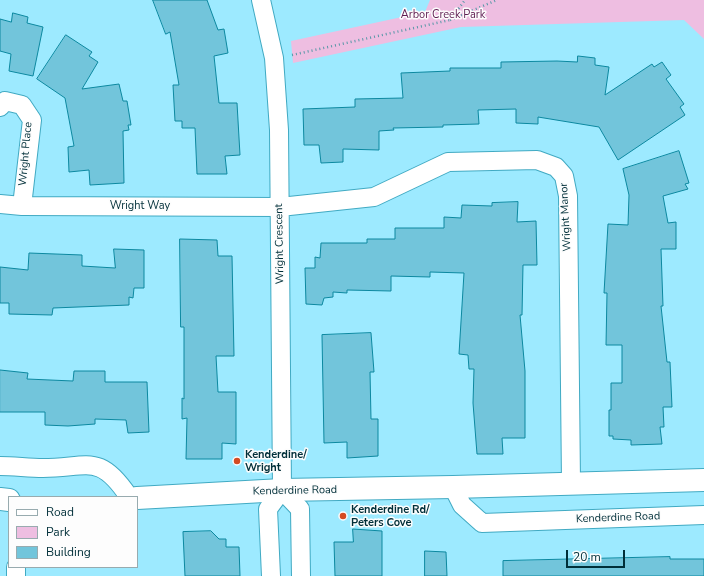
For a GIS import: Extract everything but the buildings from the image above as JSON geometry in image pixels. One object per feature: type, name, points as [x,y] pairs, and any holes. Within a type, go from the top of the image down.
[{"type":"street","name":"Wright Crescent","points":[[261,0],[274,58],[279,130],[282,490]]},
{"type":"street","name":"Wright Place","points":[[0,107],[5,101],[22,105],[32,120],[22,206]]},
{"type":"street","name":"Wright Manor","points":[[280,207],[374,197],[448,162],[537,160],[556,167],[564,176],[568,196],[571,483]]},
{"type":"street","name":"Wright Way","points":[[0,204],[22,206],[280,207]]},
{"type":"street","points":[[0,466],[44,468],[89,464],[105,470],[118,480],[128,496]]},
{"type":"street","name":"Kenderdine Road","points":[[138,498],[282,490],[704,480]]},
{"type":"street","name":"Kenderdine Road","points":[[453,487],[462,505],[482,523],[704,515]]},
{"type":"street","points":[[271,576],[268,509],[282,490],[300,509],[301,576]]},
{"type":"path","points":[[450,20],[465,0]]},
{"type":"path","points":[[274,58],[450,20],[497,0]]},
{"type":"green space","name":"Arbor Creek Park","points":[[430,0],[704,0],[704,39],[684,20],[461,27],[293,63],[291,41],[425,12]]},
{"type":"place","name":"Kenderdine/ Wright","points":[[237,461]]},
{"type":"place","name":"Kenderdine Rd/ Peters Cove","points":[[343,516]]}]
